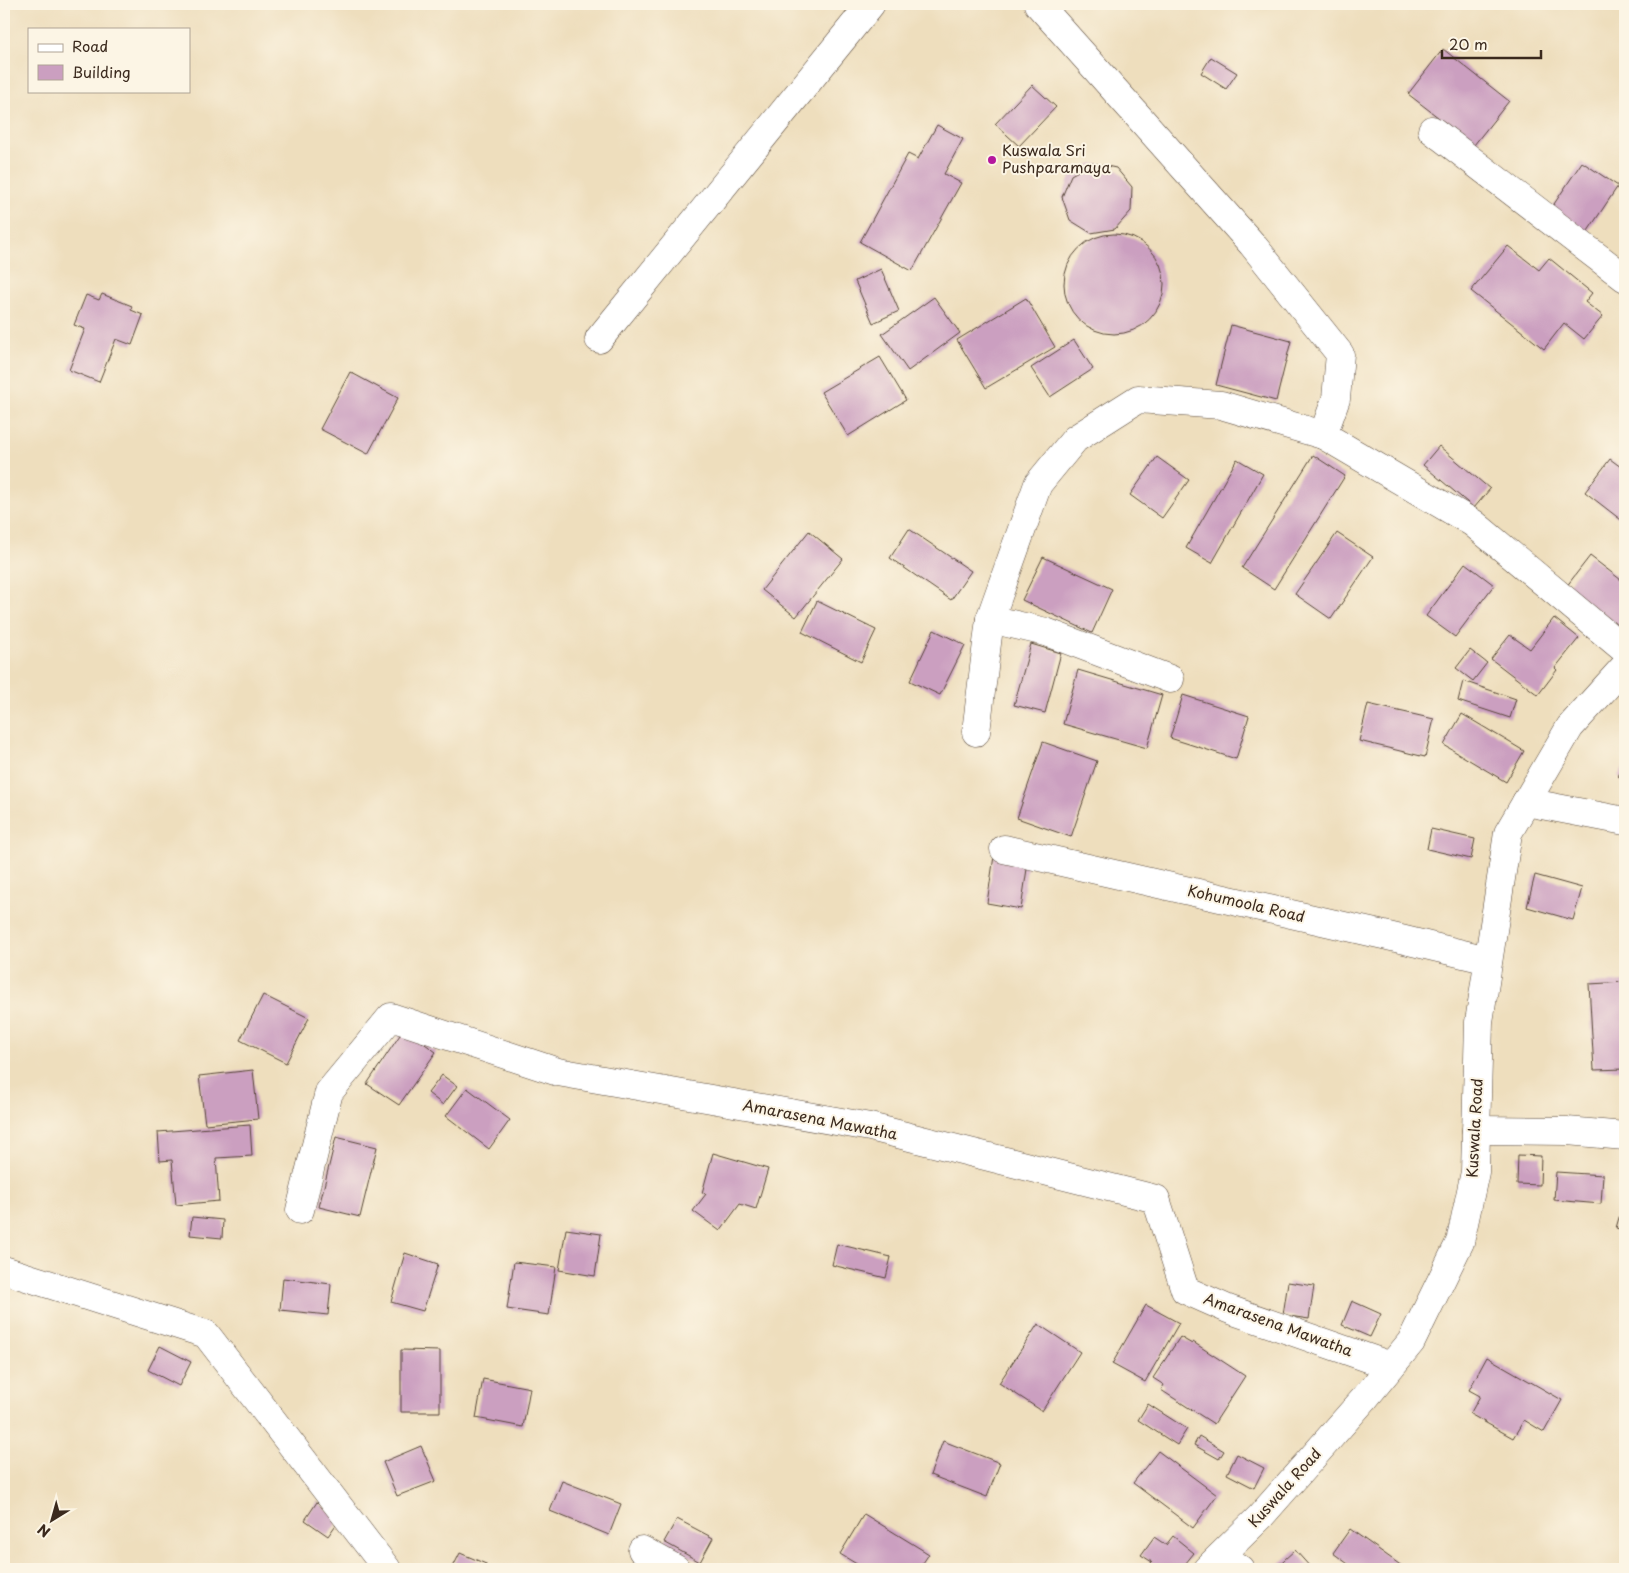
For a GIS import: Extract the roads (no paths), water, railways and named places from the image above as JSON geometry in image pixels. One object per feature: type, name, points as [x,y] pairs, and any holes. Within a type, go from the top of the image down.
[{"type":"street","points":[[599,339],[871,4]]},
{"type":"street","points":[[1038,4],[1252,244],[1340,354],[1336,399],[1323,435]]},
{"type":"street","points":[[1432,130],[1625,278]]},
{"type":"street","points":[[976,732],[990,619],[1038,484],[1075,439],[1138,399],[1221,405],[1323,435],[1473,523],[1625,650]]},
{"type":"street","points":[[990,619],[1046,632],[1170,679]]},
{"type":"street","name":"Kuswala Road","points":[[1222,1565],[1266,1510],[1364,1399],[1411,1342],[1460,1242],[1475,1172],[1478,1022],[1508,833],[1570,727],[1625,666]]},
{"type":"street","points":[[1526,802],[1625,821]]},
{"type":"street","name":"Kohumoola Road","points":[[1004,849],[1488,960]]},
{"type":"street","name":"Amarasena Mawatha","points":[[300,1210],[329,1092],[391,1017],[558,1072],[870,1127],[1156,1199],[1185,1290],[1228,1310],[1391,1366]]},
{"type":"street","points":[[1476,1130],[1566,1131],[1625,1136]]},
{"type":"street","points":[[4,1270],[206,1334],[387,1569]]},
{"type":"street","points":[[642,1550],[676,1569]]},
{"type":"place","name":"Kuswala Sri Pushparamaya","points":[[992,160]]}]
